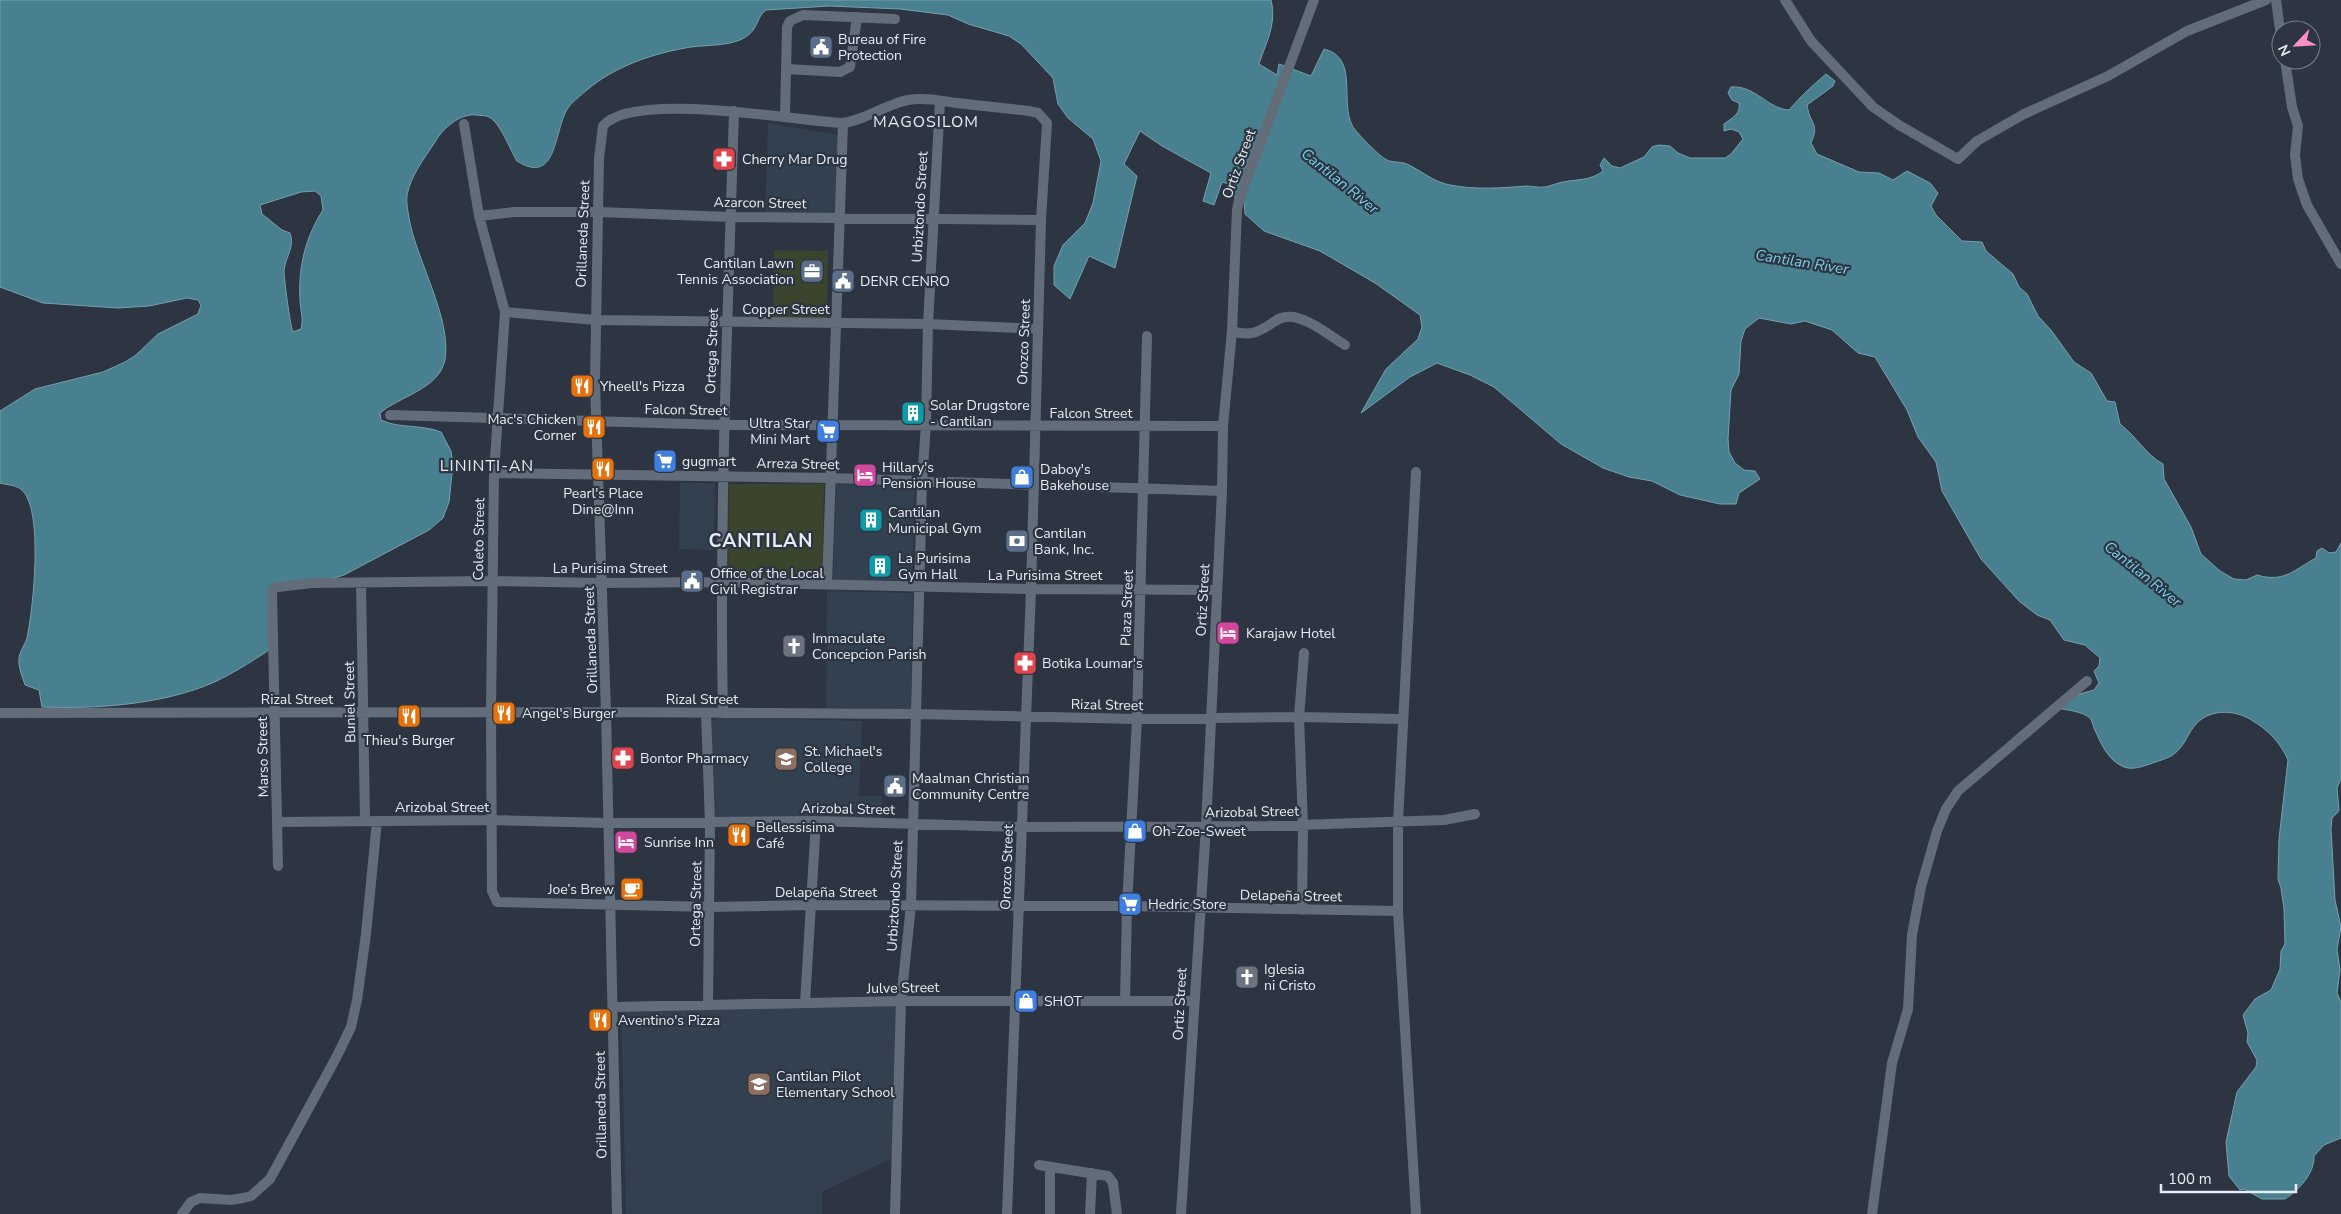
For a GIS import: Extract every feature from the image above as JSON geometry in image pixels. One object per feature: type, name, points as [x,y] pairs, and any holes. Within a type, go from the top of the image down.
[{"type":"street","name":"Ortiz Street","points":[[1182,1214],[1193,1001],[1206,826],[1222,491],[1223,426],[1232,331],[1235,234],[1239,200],[1314,0]]},
{"type":"street","points":[[1785,0],[1811,41],[1874,107],[1899,125],[1958,158],[1977,141],[2024,114],[2108,76],[2187,31],[2266,0]]},
{"type":"street","points":[[2276,0],[2279,20]]},
{"type":"street","points":[[785,116],[787,27],[790,20],[803,15],[895,18]]},
{"type":"street","points":[[786,70],[845,70],[851,64],[857,17]]},
{"type":"street","points":[[2286,70],[2292,107],[2298,126],[2295,155],[2298,179],[2308,206],[2341,264]]},
{"type":"street","name":"Orozco Street","points":[[843,123],[902,101],[940,101],[1029,111],[1038,113],[1047,123],[1041,220],[1031,589],[1007,1214]]},
{"type":"street","name":"Urbiztondo Street","points":[[895,1214],[901,1001],[911,905],[922,482],[940,101]]},
{"type":"street","name":"Orillaneda Street","points":[[617,1214],[603,583],[598,473],[595,320],[599,158],[603,126],[612,118],[658,110],[734,111]]},
{"type":"street","points":[[734,111],[843,123],[837,322],[831,426],[827,585]]},
{"type":"street","name":"Ortega Street","points":[[723,713],[722,477],[734,111]]},
{"type":"street","name":"Coleto Street","points":[[464,124],[479,216],[504,312],[494,473],[492,580],[492,891],[495,900]]},
{"type":"street","name":"Azarcon Street","points":[[479,216],[514,212],[599,212],[730,217],[1041,220]]},
{"type":"street","name":"Copper Street","points":[[504,312],[595,320],[837,322],[1038,329]]},
{"type":"street","points":[[1232,331],[1249,334],[1266,329],[1283,317],[1293,317],[1302,320],[1345,346]]},
{"type":"street","name":"Plaza Street","points":[[1125,1001],[1127,906],[1133,825],[1137,719],[1147,336]]},
{"type":"street","name":"Falcon Street","points":[[390,415],[724,425],[1223,426]]},
{"type":"street","points":[[1416,472],[1398,822],[1398,911],[1416,1214]]},
{"type":"street","name":"Arreza Street","points":[[494,473],[598,473],[830,478],[1222,491]]},
{"type":"street","name":"La Purisima Street","points":[[274,588],[294,584],[492,580],[603,583],[721,582],[1031,589],[1141,588],[1217,590]]},
{"type":"street","name":"Buniel Street","points":[[361,583],[366,821]]},
{"type":"street","name":"Marso Street","points":[[274,588],[278,866]]},
{"type":"street","points":[[1302,910],[1303,825],[1299,717],[1304,653]]},
{"type":"street","points":[[1872,1214],[1892,1062],[1908,1009],[1912,935],[1928,857],[1946,809],[1958,791],[2087,681]]},
{"type":"street","name":"Rizal Street","points":[[0,713],[606,712],[917,714],[1137,719],[1299,717],[1403,719]]},
{"type":"street","name":"Ortega Street","points":[[706,713],[710,823],[708,1005]]},
{"type":"street","name":"Arizobal Street","points":[[278,822],[493,820],[710,823],[816,821],[1022,827],[1206,826],[1444,820],[1475,814]]},
{"type":"street","points":[[182,1214],[191,1202],[200,1198],[243,1198],[251,1196],[270,1179],[352,1027],[366,934],[377,821]]},
{"type":"street","points":[[806,1003],[816,821]]},
{"type":"street","name":"Delapeña Street","points":[[495,900],[504,903],[710,907],[812,905],[1127,906],[1199,909],[1398,911]]},
{"type":"street","name":"Julve Street","points":[[613,1007],[901,1001],[1193,1001]]},
{"type":"street","points":[[1039,1165],[1106,1175],[1112,1180],[1118,1214]]},
{"type":"street","points":[[1050,1166],[1050,1214]]},
{"type":"street","points":[[1090,1214],[1092,1173]]},
{"type":"shaded area","points":[[768,123],[838,135],[835,214],[765,213]]},
{"type":"shaded area","points":[[680,483],[715,483],[714,550],[679,549]]},
{"type":"shaded area","points":[[836,484],[915,487],[912,581],[833,580]]},
{"type":"shaded area","points":[[827,591],[913,593],[911,709],[826,708]]},
{"type":"shaded area","name":"St. Michael's College","points":[[721,717],[862,721],[859,796],[882,796],[881,819],[713,818],[710,721]]},
{"type":"shaded area","name":"Cantilan Pilot Elementary School","points":[[898,1005],[892,1158],[822,1192],[822,1214],[626,1214],[621,1010]]},
{"type":"green space","points":[[774,250],[828,251],[827,320],[773,319]]},
{"type":"green space","points":[[729,484],[824,484],[822,579],[728,577]]},
{"type":"water","name":"Cantilan River","points":[[0,0],[1271,0],[1272,25],[1259,64],[1277,75],[1279,64],[1311,76],[1324,49],[1335,54],[1342,62],[1346,73],[1350,121],[1356,131],[1375,151],[1387,160],[1406,164],[1444,184],[1478,188],[1547,187],[1563,182],[1589,178],[1603,171],[1600,165],[1604,158],[1612,166],[1620,168],[1644,157],[1652,147],[1658,145],[1670,146],[1678,153],[1690,158],[1725,158],[1731,154],[1743,139],[1739,132],[1731,129],[1724,131],[1724,124],[1739,110],[1739,103],[1732,100],[1728,93],[1731,87],[1740,87],[1754,93],[1774,106],[1789,110],[1826,74],[1835,81],[1833,86],[1807,105],[1815,131],[1811,143],[1817,154],[1859,172],[1879,173],[1893,180],[1907,171],[1930,183],[1938,193],[1931,206],[1936,215],[1962,241],[1982,242],[1986,251],[2013,274],[2019,287],[2027,294],[2038,316],[2051,330],[2074,362],[2091,373],[2107,401],[2115,402],[2120,424],[2151,455],[2163,464],[2164,479],[2191,527],[2201,554],[2220,571],[2234,579],[2246,580],[2257,575],[2275,577],[2288,574],[2316,558],[2317,551],[2322,548],[2329,553],[2336,552],[2341,543],[2341,779],[2337,788],[2339,811],[2332,818],[2331,829],[2335,900],[2341,927],[2337,949],[2340,970],[2337,993],[2341,1002],[2341,1138],[2324,1145],[2314,1156],[2312,1169],[2305,1181],[2285,1199],[2262,1199],[2244,1189],[2240,1190],[2229,1176],[2226,1142],[2237,1092],[2256,1067],[2257,1060],[2247,1042],[2248,1033],[2243,1015],[2255,999],[2271,990],[2280,969],[2281,951],[2285,944],[2284,909],[2278,879],[2279,839],[2288,760],[2278,742],[2247,717],[2225,712],[2203,718],[2197,723],[2178,751],[2166,759],[2133,768],[2124,767],[2113,760],[2102,745],[2090,718],[2078,712],[2057,708],[2073,696],[2094,690],[2099,683],[2094,671],[2099,666],[2100,658],[2085,645],[2064,640],[2050,620],[2037,615],[2019,601],[1981,559],[1942,491],[1936,462],[1918,437],[1907,410],[1875,357],[1858,353],[1832,330],[1805,321],[1791,324],[1759,318],[1745,329],[1741,341],[1739,374],[1731,390],[1729,452],[1735,463],[1744,470],[1755,471],[1760,479],[1739,493],[1736,504],[1720,504],[1680,495],[1652,481],[1629,477],[1603,468],[1561,444],[1494,387],[1470,375],[1437,363],[1410,377],[1361,413],[1386,369],[1418,339],[1422,327],[1420,315],[1375,283],[1320,251],[1264,231],[1245,214],[1244,201],[1230,195],[1233,185],[1222,182],[1214,205],[1203,201],[1211,173],[1162,146],[1140,131],[1124,164],[1137,176],[1115,268],[1089,256],[1070,299],[1054,285],[1054,266],[1063,245],[1085,223],[1093,203],[1101,161],[1093,139],[1068,118],[1058,104],[1053,78],[1021,44],[1009,36],[968,24],[948,15],[900,9],[829,6],[766,10],[751,33],[740,40],[691,47],[649,57],[622,67],[598,82],[568,108],[563,117],[553,152],[547,161],[540,166],[530,167],[517,161],[497,124],[488,116],[477,115],[464,116],[447,127],[422,161],[409,188],[407,207],[413,234],[439,308],[446,344],[445,360],[441,370],[427,385],[380,413],[381,420],[388,423],[441,432],[451,451],[453,464],[449,502],[443,518],[429,530],[344,575],[327,579],[273,584],[269,650],[213,683],[166,698],[145,702],[104,706],[42,707],[39,690],[25,685],[19,662],[19,656],[27,638],[32,606],[35,561],[33,518],[29,501],[22,490],[15,486],[0,483],[0,411],[35,389],[103,372],[125,362],[136,355],[158,334],[198,314],[201,305],[198,300],[187,298],[149,306],[118,308],[43,303],[0,287]],"holes":[[[315,191],[321,196],[323,210],[312,230],[304,252],[300,275],[302,325],[301,329],[293,332],[287,302],[284,270],[291,247],[290,233],[282,230],[262,214],[260,205],[301,192]]]},
{"type":"place","name":"Bureau of Fire Protection","points":[[821,47]]},
{"type":"place","name":"Cherry Mar Drug","points":[[724,159]]},
{"type":"place","name":"Cantilan Lawn Tennis Association","points":[[812,271]]},
{"type":"place","name":"DENR CENRO","points":[[843,281]]},
{"type":"place","name":"Yheell's Pizza","points":[[582,386]]},
{"type":"place","name":"Solar Drugstore - Cantilan","points":[[913,413]]},
{"type":"place","name":"Mac's Chicken Corner","points":[[594,427]]},
{"type":"place","name":"Ultra Star Mini Mart","points":[[828,431]]},
{"type":"place","name":"gugmart","points":[[665,461]]},
{"type":"place","name":"Pearl's Place Dine@Inn","points":[[603,469]]},
{"type":"place","name":"Hillary's Pension House","points":[[865,475]]},
{"type":"place","name":"Daboy's Bakehouse","points":[[1022,477]]},
{"type":"place","name":"Cantilan Municipal Gym","points":[[871,520]]},
{"type":"place","name":"Cantilan Bank, Inc.","points":[[1017,541]]},
{"type":"place","name":"La Purisima Gym Hall","points":[[880,566]]},
{"type":"place","name":"Office of the Local Civil Registrar","points":[[692,581]]},
{"type":"place","name":"Karajaw Hotel","points":[[1228,633]]},
{"type":"place","name":"Immaculate Concepcion Parish","points":[[794,646]]},
{"type":"place","name":"Botika Loumar's","points":[[1025,663]]},
{"type":"place","name":"Angel's Burger","points":[[504,713]]},
{"type":"place","name":"Thieu's Burger","points":[[409,716]]},
{"type":"place","name":"Bontor Pharmacy","points":[[623,758]]},
{"type":"place","name":"St. Michael's College","points":[[786,759]]},
{"type":"place","name":"Maalman Christian Community Centre","points":[[895,786]]},
{"type":"place","name":"Oh-Zoe-Sweet","points":[[1135,831]]},
{"type":"place","name":"Bellessisima Café","points":[[739,835]]},
{"type":"place","name":"Sunrise Inn","points":[[626,842]]},
{"type":"place","name":"Joe’s Brew","points":[[632,889]]},
{"type":"place","name":"Hedric Store","points":[[1130,904]]},
{"type":"place","name":"Iglesia ni Cristo","points":[[1247,977]]},
{"type":"place","name":"SHOT","points":[[1026,1001]]},
{"type":"place","name":"Aventino's Pizza","points":[[600,1020]]},
{"type":"place","name":"Cantilan Pilot Elementary School","points":[[759,1084]]},
{"type":"district","name":"MAGOSILOM","points":[[926,122]]},
{"type":"district","name":"LININTI-AN","points":[[487,466]]},
{"type":"district","name":"CANTILAN","points":[[761,541]]}]
